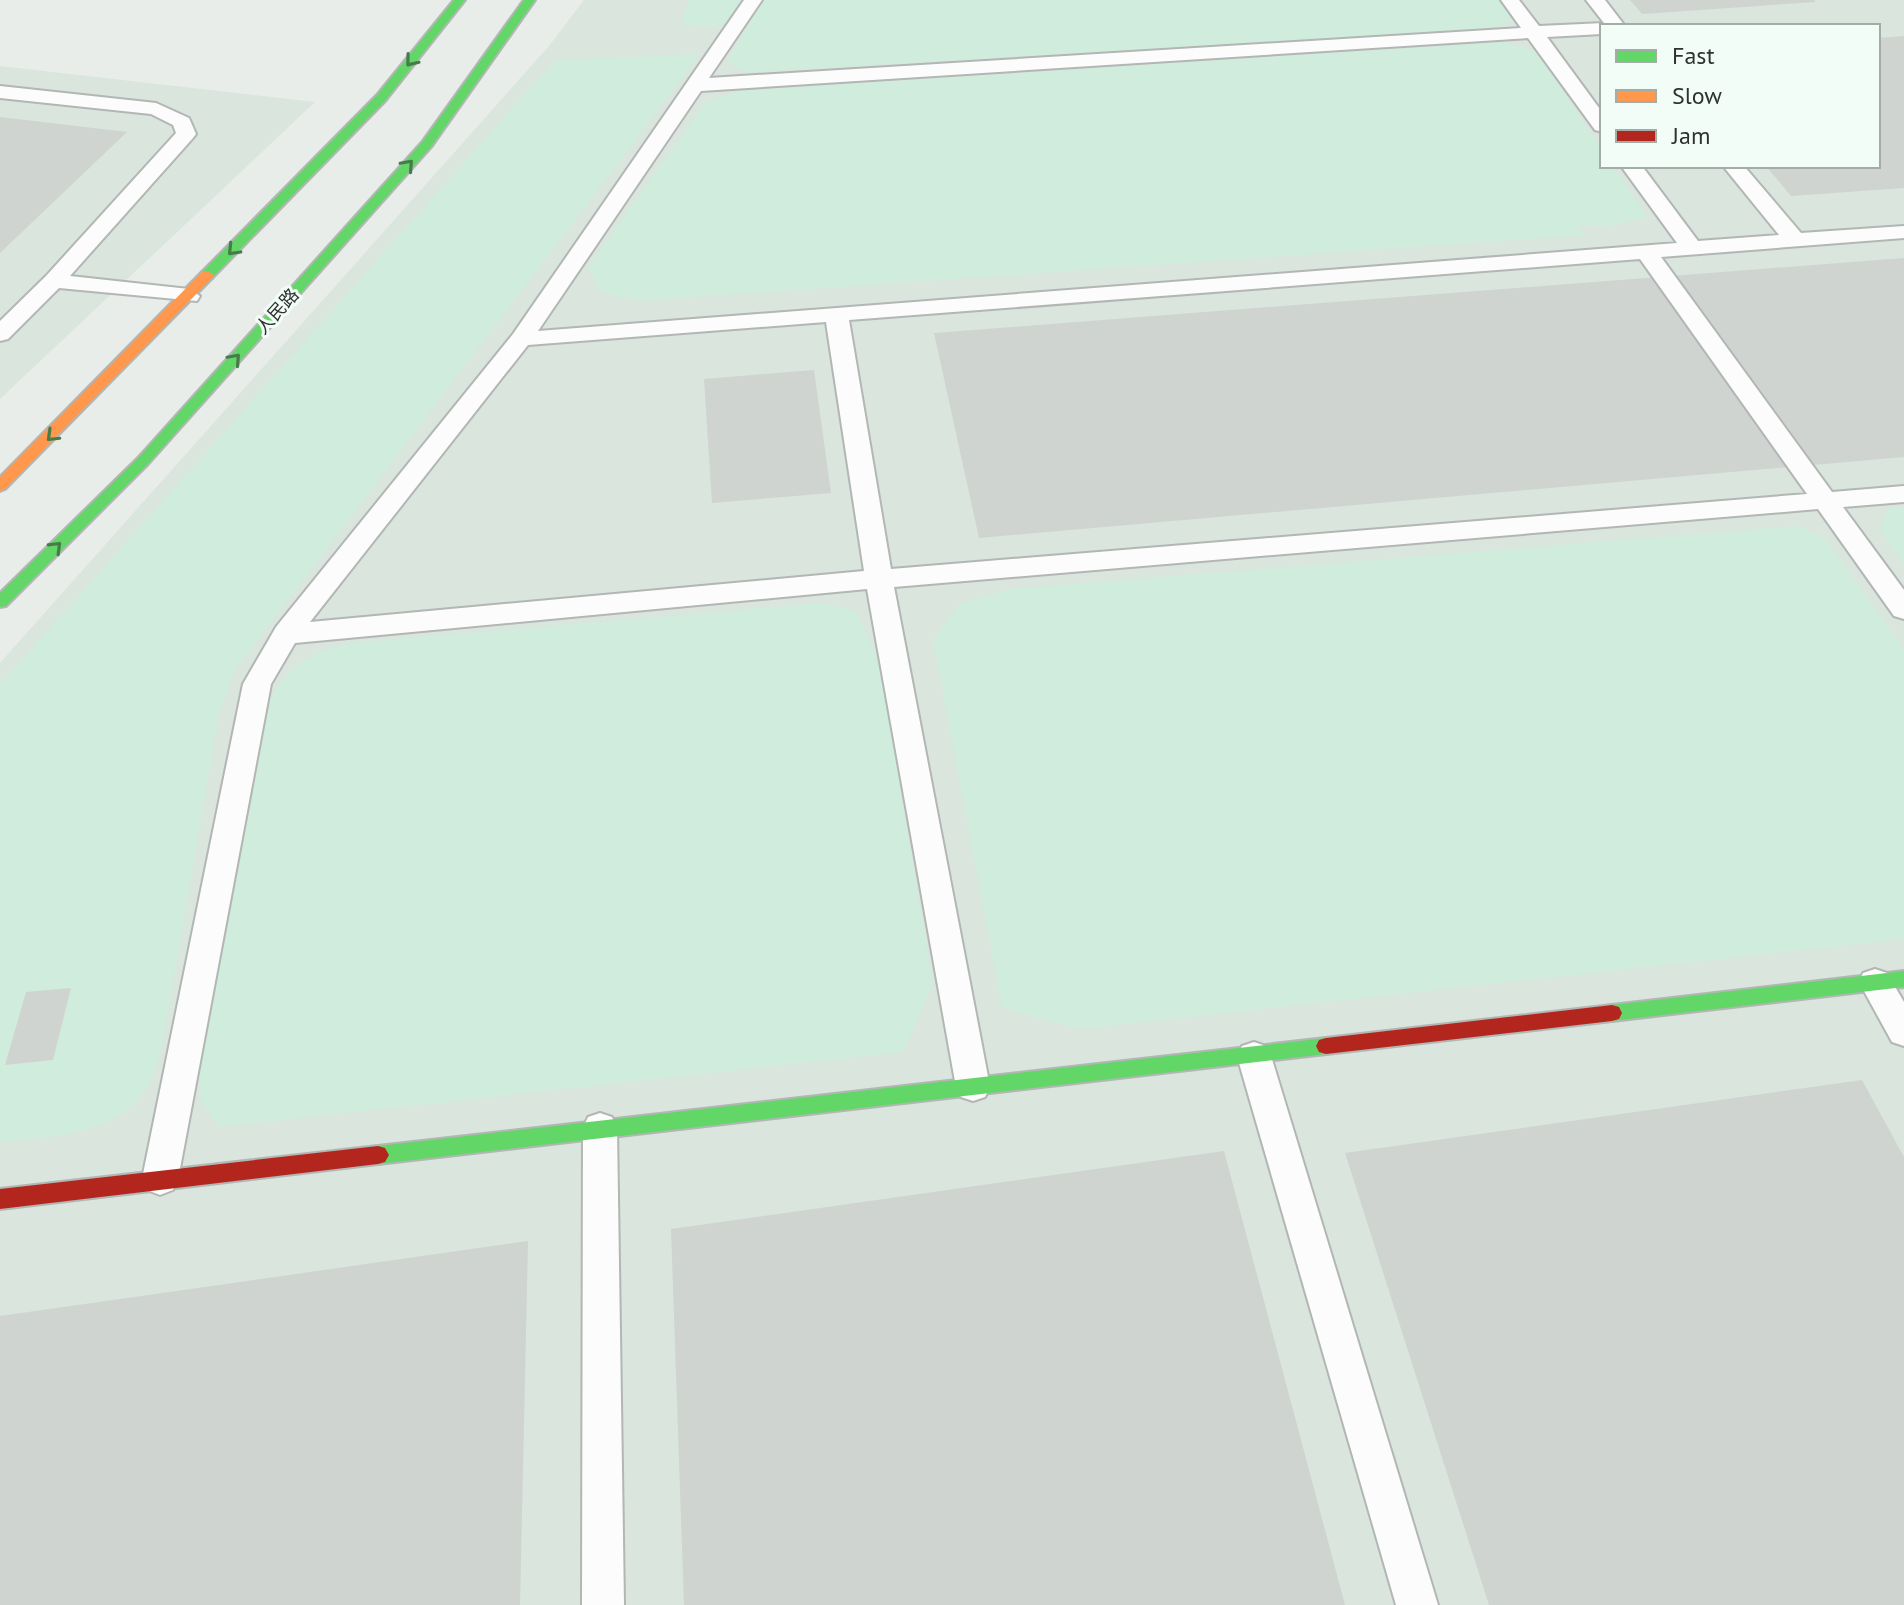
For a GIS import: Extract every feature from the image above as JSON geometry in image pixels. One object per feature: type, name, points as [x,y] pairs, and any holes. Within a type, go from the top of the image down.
[{"type":"main road","points":[[0,486],[381,98],[460,0]]},
{"type":"main road","name":"人民路","points":[[0,602],[143,461],[427,144],[530,0]]},
{"type":"main road","points":[[0,1199],[1889,980]]},
{"type":"lane","points":[[160,1179],[257,684],[286,634],[521,339],[753,0]]},
{"type":"lane","points":[[1510,0],[1600,123]]},
{"type":"lane","points":[[1595,0],[1614,24]]},
{"type":"lane","points":[[697,85],[1600,28]]},
{"type":"lane","points":[[0,92],[156,109],[182,122],[186,134],[54,281],[0,334]]},
{"type":"lane","points":[[1632,168],[1692,248]]},
{"type":"lane","points":[[1735,168],[1795,240]]},
{"type":"lane","points":[[521,339],[1904,232]]},
{"type":"lane","points":[[1646,252],[1904,610]]},
{"type":"lane","points":[[54,281],[189,296]]},
{"type":"lane","points":[[836,313],[879,579],[973,1087]]},
{"type":"lane","points":[[286,634],[879,579],[1904,494]]},
{"type":"lane","points":[[1889,980],[1904,1032]]},
{"type":"lane","points":[[1254,1056],[1417,1605]]},
{"type":"lane","points":[[600,1128],[603,1605]]},
{"type":"shaded area","points":[[584,0],[1904,0],[1904,1605],[0,1605],[0,663],[549,46]]},
{"type":"shaded area","points":[[0,66],[315,102],[0,399]]},
{"type":"green space","points":[[690,0],[745,0],[732,22],[712,28],[680,24]]},
{"type":"green space","points":[[764,0],[1502,0],[1512,12],[1507,23],[1483,30],[744,72],[727,61]]},
{"type":"green space","points":[[1504,42],[1536,51],[1600,146],[1600,168],[1614,168],[1647,217],[1612,226],[1578,226],[1587,235],[640,301],[602,293],[588,267],[705,103],[737,91]]},
{"type":"green space","points":[[700,54],[233,673],[219,714],[164,1036],[154,1073],[140,1097],[125,1112],[87,1130],[0,1143],[0,684],[555,60]]},
{"type":"green space","points":[[1904,507],[1904,565],[1879,528],[1889,508]]},
{"type":"green space","points":[[1797,526],[1824,537],[1904,649],[1904,939],[1079,1029],[1002,1008],[933,640],[959,604],[1010,589]]},
{"type":"green space","points":[[820,603],[856,611],[879,662],[933,983],[903,1052],[220,1127],[201,1103],[199,1076],[261,715],[277,687],[294,668],[316,654],[347,643]]},
{"type":"building","points":[[1630,0],[1815,0],[1815,2],[1642,14]]},
{"type":"building","points":[[1904,36],[1904,188],[1791,196],[1768,168],[1880,168],[1880,38]]},
{"type":"building","points":[[0,117],[127,132],[0,253]]},
{"type":"building","points":[[1904,258],[1904,457],[979,538],[934,333]]},
{"type":"building","points":[[814,370],[831,493],[712,503],[704,379]]},
{"type":"building","points":[[71,988],[53,1060],[5,1065],[26,992]]},
{"type":"building","points":[[1862,1080],[1904,1157],[1904,1605],[1489,1605],[1345,1153]]},
{"type":"building","points":[[1224,1151],[1345,1605],[684,1605],[671,1229]]},
{"type":"building","points":[[528,1241],[520,1605],[0,1605],[0,1316]]},
{"type":"traffic: fast","points":[[207,275],[381,98],[460,0]]},
{"type":"traffic: fast","points":[[0,602],[143,461],[427,144],[530,0]]},
{"type":"traffic: fast","points":[[1612,1013],[1904,979]]},
{"type":"traffic: fast","points":[[378,1155],[1326,1046]]},
{"type":"traffic: slow","points":[[0,486],[207,275]]},
{"type":"traffic: jam","points":[[1326,1046],[1612,1013]]},
{"type":"traffic: jam","points":[[0,1199],[378,1155]]}]
